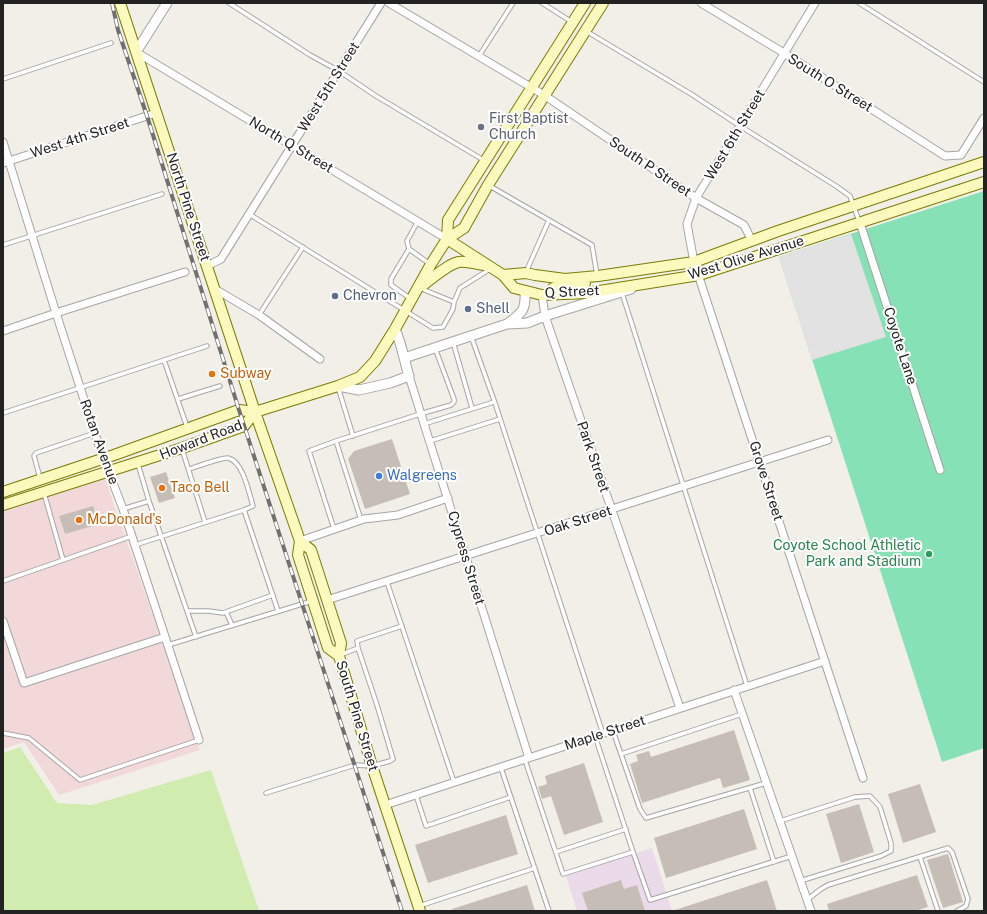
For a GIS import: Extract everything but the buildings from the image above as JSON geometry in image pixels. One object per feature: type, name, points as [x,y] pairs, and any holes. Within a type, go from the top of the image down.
[{"type":"main road","name":"North Pine Street","points":[[120,3],[255,412]]},
{"type":"main road","points":[[447,239],[448,220],[585,3]]},
{"type":"main road","points":[[255,412],[338,386],[360,377],[375,361],[406,311],[431,264],[447,239],[464,228],[488,185],[603,3]]},
{"type":"main road","name":"West Olive Avenue","points":[[565,279],[598,276],[694,262],[854,205],[984,162]]},
{"type":"main road","name":"West Olive Avenue","points":[[647,284],[699,275],[984,182]]},
{"type":"main road","name":"Q Street","points":[[447,239],[503,275],[514,288],[542,295],[587,293],[647,284]]},
{"type":"main road","points":[[418,288],[440,272],[458,262],[470,262],[492,267]]},
{"type":"main road","name":"Q Street","points":[[503,275],[526,273],[565,279]]},
{"type":"main road","points":[[542,295],[549,288],[595,281],[598,276]]},
{"type":"main road","name":"Howard Road","points":[[3,492],[103,459],[239,410],[255,412]]},
{"type":"main road","name":"Howard Road","points":[[3,505],[182,448],[244,426],[255,412]]},
{"type":"main road","name":"South Pine Street","points":[[255,412],[300,544],[298,555],[328,648],[339,654],[372,766],[419,908]]},
{"type":"main road","points":[[300,544],[311,550],[341,643],[339,654]]},
{"type":"street","points":[[136,52],[167,3]]},
{"type":"street","name":"West 5th Street","points":[[207,266],[221,259],[381,3]]},
{"type":"street","name":"South P Street","points":[[389,3],[544,95],[696,198],[744,225],[752,241]]},
{"type":"street","name":"South O Street","points":[[701,3],[784,53],[945,156],[961,155],[984,118]]},
{"type":"street","name":"West 6th Street","points":[[699,275],[694,262],[687,224],[696,198],[815,3]]},
{"type":"street","name":"North Q Street","points":[[136,52],[447,239]]},
{"type":"street","name":"West 4th Street","points":[[6,162],[156,113]]},
{"type":"street","name":"Rotan Avenue","points":[[3,142],[6,162],[32,235],[103,459],[123,509],[199,740]]},
{"type":"street","name":"Coyote Lane","points":[[860,223],[940,470]]},
{"type":"street","points":[[3,331],[185,272]]},
{"type":"street","name":"Grove Street","points":[[699,275],[863,778]]},
{"type":"street","name":"West Olive Avenue","points":[[404,358],[507,324],[527,323],[647,284]]},
{"type":"street","points":[[215,289],[259,316],[320,359]]},
{"type":"street","name":"West Olive Avenue","points":[[507,324],[522,311],[525,305],[525,291]]},
{"type":"street","name":"Park Street","points":[[542,295],[545,316],[680,708]]},
{"type":"street","name":"Cypress Street","points":[[395,330],[402,344],[404,358],[420,414],[448,498],[527,759]]},
{"type":"street","points":[[338,386],[359,390],[390,383],[409,376]]},
{"type":"street","name":"Oak Street","points":[[327,600],[466,557],[828,440]]},
{"type":"street","points":[[300,544],[334,529],[361,520],[398,514],[448,498]]},
{"type":"street","points":[[3,621],[24,683],[165,637]]},
{"type":"street","name":"Maple Street","points":[[385,805],[825,661]]},
{"type":"street","points":[[734,690],[811,911]]},
{"type":"lane","points":[[229,3],[310,55],[339,71],[376,96],[485,162]]},
{"type":"lane","points":[[479,56],[514,3]]},
{"type":"lane","points":[[542,3],[573,23]]},
{"type":"lane","points":[[859,3],[984,82]]},
{"type":"lane","points":[[585,31],[691,94],[836,186],[850,196],[860,223]]},
{"type":"lane","points":[[3,79],[111,43]]},
{"type":"lane","points":[[488,185],[592,245],[598,276]]},
{"type":"lane","points":[[3,245],[162,194]]},
{"type":"lane","points":[[249,214],[433,328],[443,327],[453,309],[454,302],[460,288],[492,267]]},
{"type":"lane","points":[[526,273],[549,220]]},
{"type":"lane","points":[[418,221],[407,242],[409,249],[431,264]]},
{"type":"lane","points":[[259,316],[303,247]]},
{"type":"lane","points":[[409,249],[391,279],[391,285],[412,300]]},
{"type":"lane","points":[[418,288],[454,302]]},
{"type":"lane","points":[[622,292],[747,686]]},
{"type":"lane","points":[[471,335],[603,734]]},
{"type":"lane","points":[[452,341],[472,408]]},
{"type":"lane","points":[[3,413],[207,346]]},
{"type":"lane","points":[[334,529],[309,451],[451,405],[454,402],[435,347]]},
{"type":"lane","points":[[164,360],[188,428]]},
{"type":"lane","points":[[178,399],[220,386]]},
{"type":"lane","points":[[338,386],[353,436]]},
{"type":"lane","points":[[424,424],[494,402]]},
{"type":"lane","points":[[430,441],[500,419]]},
{"type":"lane","points":[[41,479],[34,460],[36,453],[95,433]]},
{"type":"lane","points":[[336,441],[361,520]]},
{"type":"lane","points":[[182,448],[205,522]]},
{"type":"lane","points":[[135,545],[253,506],[241,470],[235,461],[227,457],[188,469]]},
{"type":"lane","points":[[137,462],[196,637]]},
{"type":"lane","points":[[44,492],[63,560]]},
{"type":"lane","points":[[123,509],[149,501]]},
{"type":"lane","points":[[244,510],[278,610]]},
{"type":"lane","points":[[3,581],[132,536]]},
{"type":"lane","points":[[387,582],[455,783]]},
{"type":"lane","points":[[187,611],[223,613],[273,595]]},
{"type":"lane","points":[[168,645],[313,600]]},
{"type":"lane","points":[[226,612],[232,625]]},
{"type":"lane","points":[[266,793],[355,765],[372,766],[393,759],[357,641],[402,626]]},
{"type":"lane","points":[[339,654],[358,648]]},
{"type":"lane","points":[[621,754],[742,714]]},
{"type":"lane","points":[[613,730],[640,808],[646,818],[766,783]]},
{"type":"lane","points":[[3,733],[29,738],[80,780],[199,740]]},
{"type":"lane","points":[[595,736],[650,900],[792,856]]},
{"type":"lane","points":[[527,759],[563,874],[633,852]]},
{"type":"lane","points":[[501,768],[549,911]]},
{"type":"lane","points":[[750,788],[774,862]]},
{"type":"lane","points":[[416,795],[426,826],[511,797]]},
{"type":"lane","points":[[780,822],[855,797],[870,796],[880,807],[891,843],[891,851],[881,856],[800,881]]},
{"type":"lane","points":[[556,852],[626,829]]},
{"type":"lane","points":[[807,900],[828,885],[948,848],[952,852],[968,899],[966,906],[957,911]]},
{"type":"lane","points":[[920,857],[938,911]]},
{"type":"lane","points":[[419,908],[535,868]]},
{"type":"shaded area","points":[[851,234],[886,337],[812,360],[779,257]]},
{"type":"shaded area","points":[[104,476],[200,750],[59,795],[24,742],[3,749],[3,508]]},
{"type":"shaded area","points":[[652,848],[672,911],[577,911],[566,876]]},
{"type":"green space","name":"Coyote School Athletic Park and Stadium","points":[[984,191],[984,748],[942,762],[779,257]]},
{"type":"green space","points":[[20,747],[57,803],[92,805],[211,770],[259,911],[3,911],[3,753]]},
{"type":"railway","points":[[112,3],[118,30],[147,116],[239,410],[402,911]]},
{"type":"place","name":"First Baptist Church","points":[[481,127]]},
{"type":"place","name":"Chevron","points":[[335,296]]},
{"type":"place","name":"Shell","points":[[468,309]]},
{"type":"place","name":"Subway","points":[[212,374]]},
{"type":"place","name":"Walgreens","points":[[379,476]]},
{"type":"place","name":"Taco Bell","points":[[162,488]]},
{"type":"place","name":"McDonald's","points":[[79,520]]},
{"type":"place","name":"Coyote School Athletic Park and Stadium","points":[[929,554]]}]
